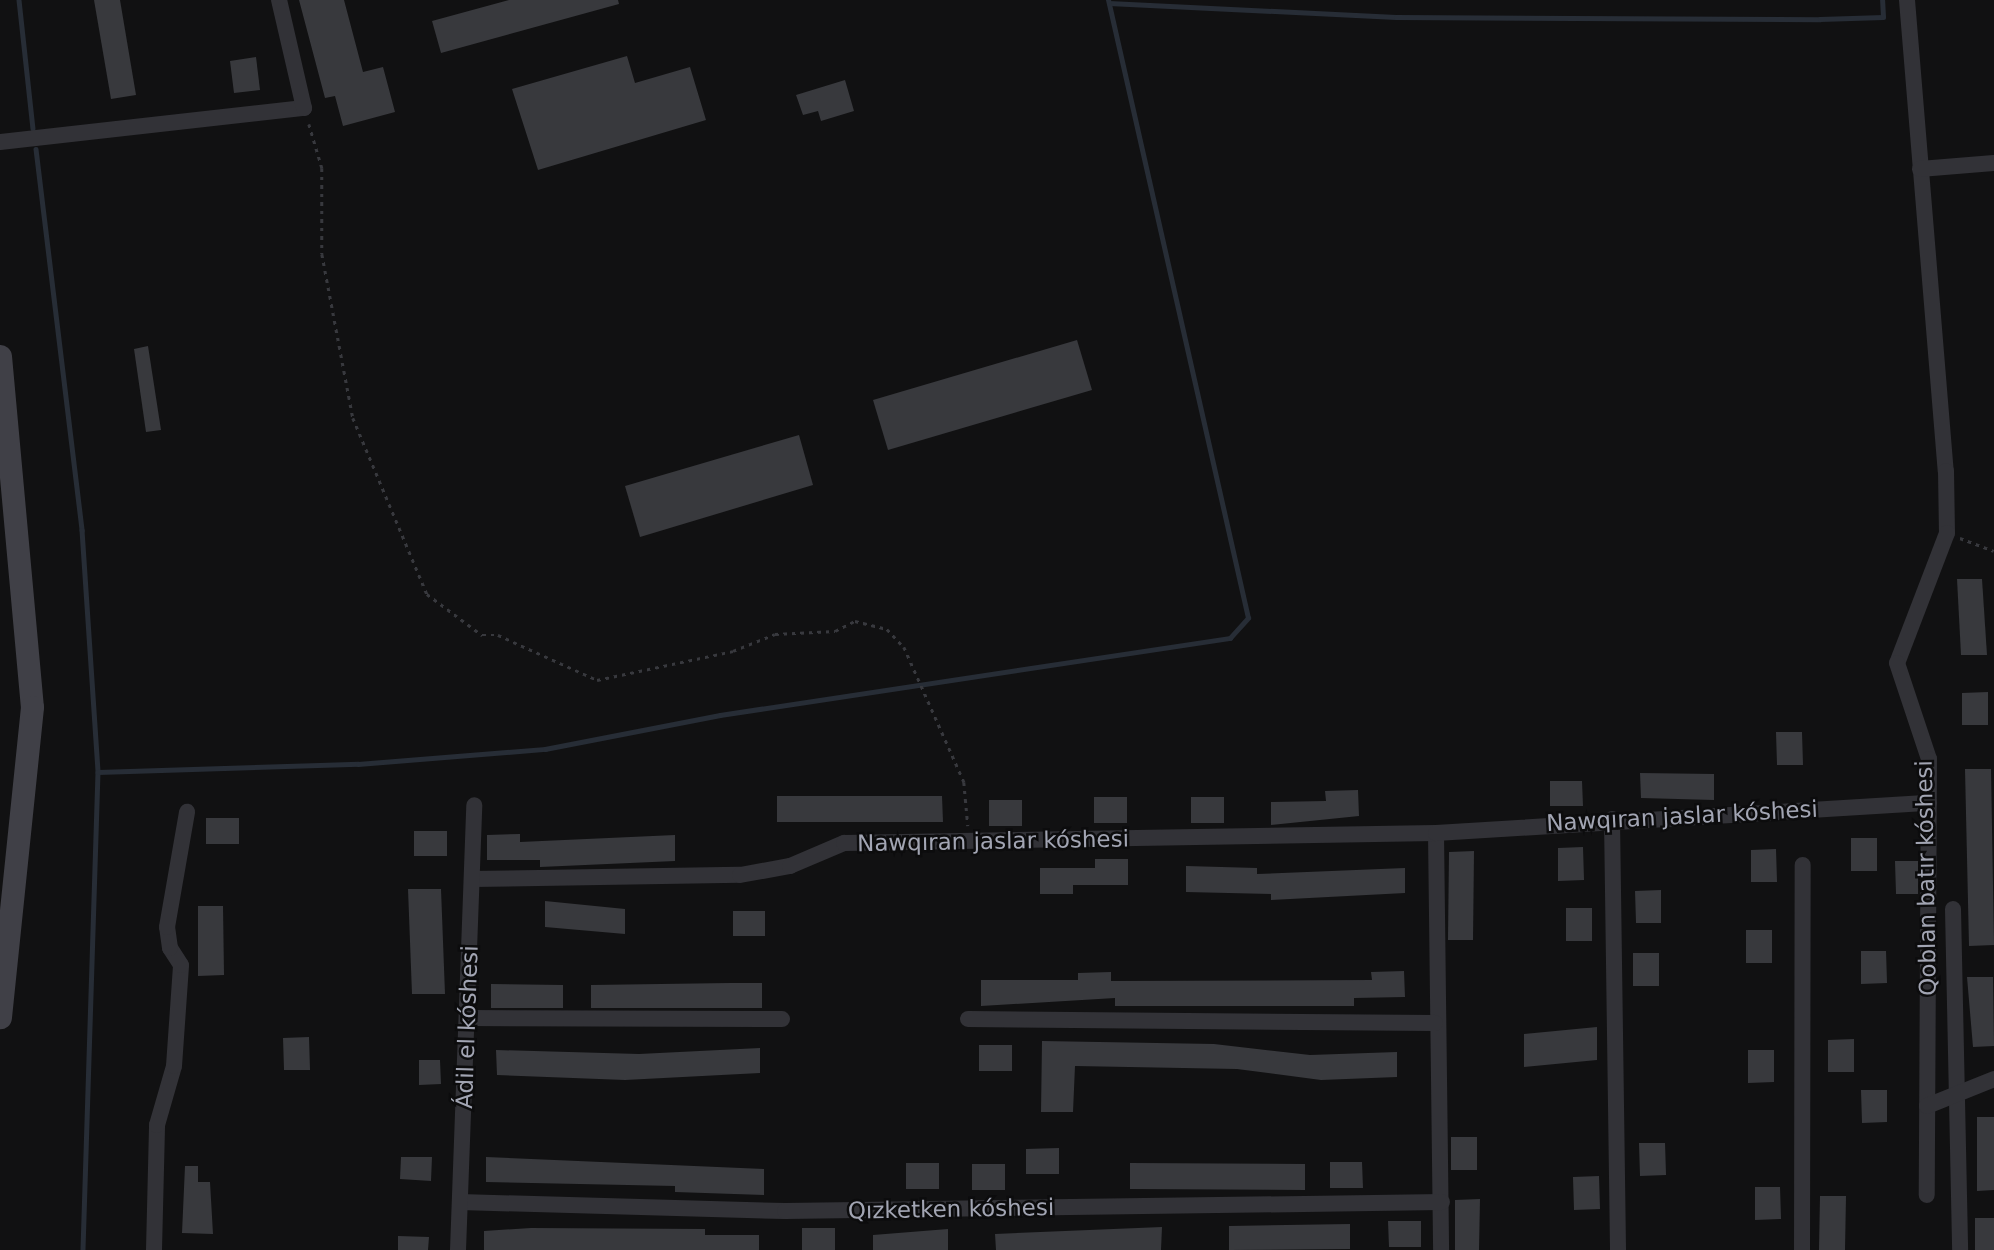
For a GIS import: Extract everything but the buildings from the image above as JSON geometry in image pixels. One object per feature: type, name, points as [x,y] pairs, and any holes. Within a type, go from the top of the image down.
[{"type":"main road","points":[[0,356],[32,707],[0,1017]]},
{"type":"street","points":[[0,142],[304,108],[279,0]]},
{"type":"street","points":[[1907,0],[1947,533]]},
{"type":"street","points":[[1920,169],[1994,163]]},
{"type":"street","name":"Qoblan batır kóshesi","points":[[1927,1195],[1929,759],[1897,663],[1947,533]]},
{"type":"street","name":"Nawqıran jaslar kóshesi","points":[[471,879],[740,874],[790,866],[844,844],[1436,833],[1612,819],[1929,803]]},
{"type":"street","name":"Ádil el kóshesi","points":[[458,1250],[474,804]]},
{"type":"street","points":[[154,1250],[157,1125],[174,1066],[181,964],[170,948],[167,927],[187,812]]},
{"type":"street","points":[[1612,819],[1618,1250]]},
{"type":"street","points":[[1436,833],[1436,1023],[1441,1250]]},
{"type":"street","points":[[1802,1250],[1803,865]]},
{"type":"street","name":"Qoblan batır kóshesi","points":[[1953,909],[1959,1094],[1960,1250]]},
{"type":"street","points":[[467,1017],[782,1019]]},
{"type":"street","points":[[968,1019],[1436,1023]]},
{"type":"street","points":[[1927,1106],[1994,1079]]},
{"type":"street","name":"Qızketken kóshesi","points":[[460,1202],[785,1211],[1442,1202]]},
{"type":"path","points":[[304,108],[322,168],[322,254],[353,418],[427,594],[482,635],[498,635],[597,680],[733,651],[775,634],[835,631],[855,621],[887,629],[904,647],[964,782],[969,841]]},
{"type":"path","points":[[1947,533],[1994,551]]},
{"type":"waterway","points":[[19,0],[33,128]]},
{"type":"waterway","points":[[98,772],[358,764],[545,749],[720,715],[1230,638],[1248,618],[1108,0]]},
{"type":"waterway","points":[[1109,3],[1396,17],[1820,19],[1883,17],[1882,0]]},
{"type":"waterway","points":[[36,149],[82,530],[98,772],[83,1250]]}]
